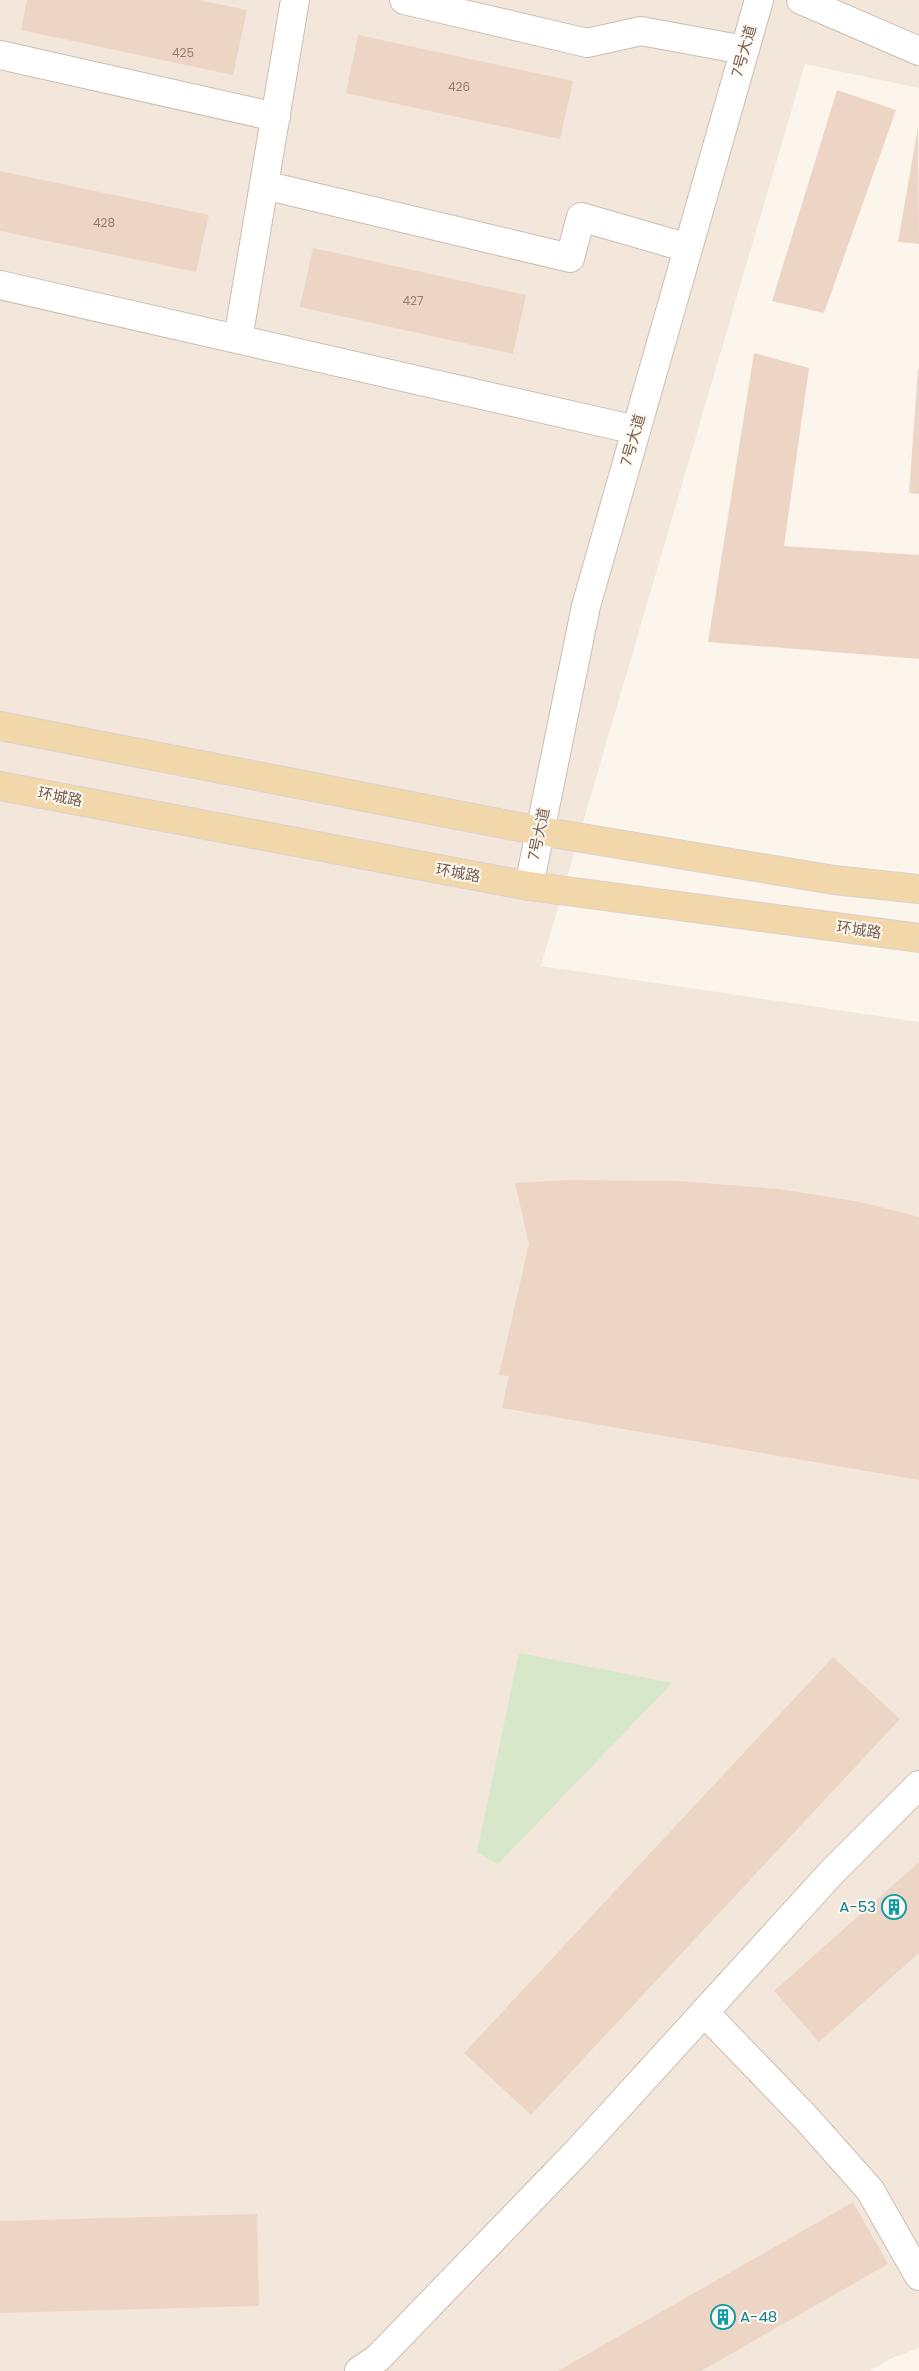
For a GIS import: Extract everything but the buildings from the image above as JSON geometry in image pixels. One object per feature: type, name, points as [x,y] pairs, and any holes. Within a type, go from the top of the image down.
[{"type":"main road","points":[[0,726],[540,831],[834,880],[919,889]]},
{"type":"main road","name":"环城路","points":[[0,786],[529,886],[919,938]]},
{"type":"street","points":[[238,339],[295,0]]},
{"type":"street","points":[[404,0],[587,44],[641,31],[744,50]]},
{"type":"street","name":"7号大道","points":[[529,886],[586,606],[759,0]]},
{"type":"street","points":[[801,0],[919,51]]},
{"type":"street","points":[[0,55],[276,117]]},
{"type":"street","points":[[264,185],[570,258],[581,217],[688,248]]},
{"type":"street","points":[[0,285],[636,430]]},
{"type":"street","points":[[359,2371],[378,2358],[578,2151],[832,1872],[919,1785]]},
{"type":"street","points":[[704,2012],[807,2119],[870,2190],[919,2276]]},
{"type":"shaded area","points":[[0,0],[919,0],[919,88],[805,64],[541,966],[919,1022],[919,2348],[892,2358],[869,2371],[0,2371]]},
{"type":"green space","points":[[519,1653],[672,1683],[498,1864],[477,1852]]},
{"type":"place","name":"A-53","points":[[894,1907]]},
{"type":"place","name":"A-48","points":[[723,2317]]}]
